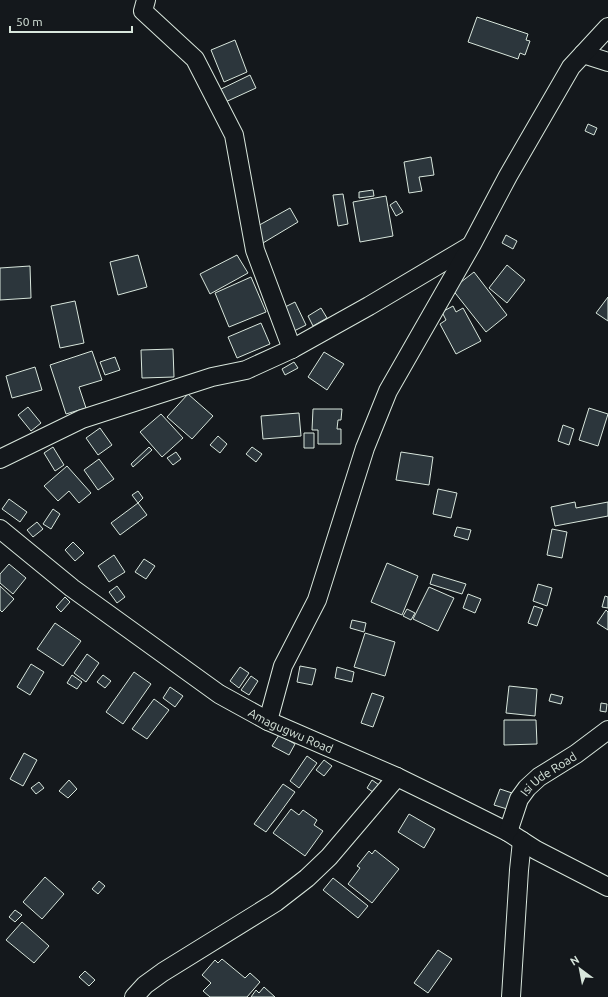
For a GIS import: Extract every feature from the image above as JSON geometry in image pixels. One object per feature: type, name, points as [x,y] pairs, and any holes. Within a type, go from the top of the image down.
[{"type":"street","points":[[146,0],[143,11],[195,59],[234,135],[255,250],[292,349]]},
{"type":"street","points":[[268,721],[283,666],[316,600],[365,448],[388,392],[472,244],[508,176],[571,67],[608,27]]},
{"type":"street","points":[[583,54],[608,62]]},
{"type":"street","points":[[0,459],[82,419],[212,377],[246,370],[292,349],[369,306],[472,244]]},
{"type":"street","name":"Amagugwu Road","points":[[0,530],[72,588],[219,694],[268,721],[397,777],[515,837],[608,887]]},
{"type":"street","name":"Isi Ude Road","points":[[511,997],[518,870],[515,837],[519,800],[527,788],[539,777],[576,754],[608,730]]},
{"type":"street","points":[[134,997],[145,985],[163,972],[276,902],[307,878],[329,857],[397,777]]},
{"type":"building","points":[[477,17],[528,34],[526,40],[530,41],[525,55],[520,53],[518,59],[468,42]]},
{"type":"building","points":[[235,40],[247,72],[224,82],[211,50]]},
{"type":"building","points":[[250,75],[256,88],[221,104],[215,92]]},
{"type":"building","points":[[588,124],[597,128],[594,135],[585,131]]},
{"type":"building","points":[[431,157],[434,175],[419,177],[422,191],[409,193],[404,162]]},
{"type":"building","points":[[373,190],[374,196],[359,198],[359,192]]},
{"type":"building","points":[[343,194],[348,224],[338,226],[333,195]]},
{"type":"building","points":[[386,196],[393,236],[360,242],[353,202]]},
{"type":"building","points":[[396,201],[403,212],[396,216],[390,205]]},
{"type":"building","points":[[290,208],[298,222],[263,243],[254,228]]},
{"type":"building","points":[[506,235],[517,241],[513,249],[502,243]]},
{"type":"building","points":[[138,255],[147,287],[118,295],[110,262]]},
{"type":"building","points":[[237,255],[248,273],[210,294],[200,274]]},
{"type":"building","points":[[507,265],[525,280],[507,303],[489,288]]},
{"type":"building","points":[[30,266],[31,298],[0,300],[0,268]]},
{"type":"building","points":[[474,272],[507,315],[486,332],[452,289]]},
{"type":"building","points":[[251,277],[266,312],[229,327],[215,293]]},
{"type":"building","points":[[608,297],[608,321],[596,313]]},
{"type":"building","points":[[75,301],[84,343],[60,348],[51,306]]},
{"type":"building","points":[[295,302],[306,325],[292,332],[281,309]]},
{"type":"building","points":[[453,306],[456,312],[463,308],[481,341],[456,354],[440,324],[446,320],[442,312]]},
{"type":"building","points":[[321,308],[327,318],[313,326],[308,316]]},
{"type":"building","points":[[261,323],[270,344],[237,358],[228,337]]},
{"type":"building","points":[[173,349],[174,377],[142,378],[141,350]]},
{"type":"building","points":[[92,351],[102,380],[79,387],[86,408],[66,414],[50,365]]},
{"type":"building","points":[[324,352],[344,364],[327,390],[308,377]]},
{"type":"building","points":[[115,357],[120,370],[105,375],[100,362]]},
{"type":"building","points":[[294,362],[298,368],[285,375],[282,369]]},
{"type":"building","points":[[35,367],[42,390],[12,398],[6,376]]},
{"type":"building","points":[[188,394],[213,416],[192,439],[167,417]]},
{"type":"building","points":[[28,407],[41,423],[31,431],[18,415]]},
{"type":"building","points":[[589,408],[608,414],[598,446],[579,440]]},
{"type":"building","points":[[313,409],[342,409],[341,420],[338,420],[337,429],[341,429],[341,444],[318,444],[318,430],[312,430]]},
{"type":"building","points":[[299,413],[301,436],[263,439],[261,416]]},
{"type":"building","points":[[161,414],[183,438],[162,457],[140,432]]},
{"type":"building","points":[[563,425],[574,429],[569,445],[558,441]]},
{"type":"building","points":[[100,428],[112,445],[98,455],[86,438]]},
{"type":"building","points":[[304,433],[314,433],[314,448],[304,448]]},
{"type":"building","points":[[218,436],[227,444],[220,453],[210,445]]},
{"type":"building","points":[[53,447],[64,465],[55,471],[44,453]]},
{"type":"building","points":[[149,447],[152,450],[133,467],[131,464]]},
{"type":"building","points":[[252,447],[262,454],[256,462],[246,454]]},
{"type":"building","points":[[176,452],[181,459],[173,465],[167,458]]},
{"type":"building","points":[[401,452],[433,457],[429,485],[396,480]]},
{"type":"building","points":[[99,459],[114,479],[98,490],[84,470]]},
{"type":"building","points":[[67,466],[91,493],[79,503],[69,491],[58,501],[44,486]]},
{"type":"building","points":[[438,489],[457,493],[451,518],[433,514]]},
{"type":"building","points":[[138,491],[143,498],[138,503],[132,495]]},
{"type":"building","points":[[9,499],[27,512],[20,522],[2,509]]},
{"type":"building","points":[[575,502],[576,508],[608,502],[608,516],[555,526],[551,507]]},
{"type":"building","points":[[138,503],[147,515],[120,535],[111,523]]},
{"type":"building","points":[[53,509],[60,514],[51,529],[43,524]]},
{"type":"building","points":[[37,522],[43,529],[33,537],[27,530]]},
{"type":"building","points":[[457,527],[471,530],[468,540],[454,536]]},
{"type":"building","points":[[552,529],[567,532],[562,558],[547,555]]},
{"type":"building","points":[[73,542],[84,553],[75,561],[65,550]]},
{"type":"building","points":[[114,555],[125,572],[109,582],[98,566]]},
{"type":"building","points":[[144,559],[155,566],[146,579],[135,572]]},
{"type":"building","points":[[387,563],[418,576],[402,615],[371,602]]},
{"type":"building","points":[[9,564],[26,578],[13,594],[0,583],[0,574]]},
{"type":"building","points":[[433,574],[466,584],[462,594],[430,584]]},
{"type":"building","points":[[538,584],[552,588],[547,606],[533,601]]},
{"type":"building","points":[[0,586],[14,599],[2,612],[0,610]]},
{"type":"building","points":[[117,586],[125,597],[117,603],[109,592]]},
{"type":"building","points":[[429,587],[454,598],[438,631],[413,619]]},
{"type":"building","points":[[468,594],[481,599],[475,613],[463,608]]},
{"type":"building","points":[[605,596],[608,597],[608,608],[602,607]]},
{"type":"building","points":[[65,597],[70,602],[61,612],[56,607]]},
{"type":"building","points":[[534,606],[543,609],[537,626],[528,623]]},
{"type":"building","points":[[407,609],[415,613],[411,620],[403,616]]},
{"type":"building","points":[[606,610],[608,612],[608,630],[597,623]]},
{"type":"building","points":[[352,620],[366,623],[364,632],[350,628]]},
{"type":"building","points":[[55,623],[81,641],[63,666],[37,649]]},
{"type":"building","points":[[365,633],[395,642],[385,676],[354,667]]},
{"type":"building","points":[[87,654],[99,663],[86,682],[74,673]]},
{"type":"building","points":[[31,664],[44,672],[30,695],[17,687]]},
{"type":"building","points":[[300,666],[316,669],[312,685],[297,682]]},
{"type":"building","points":[[240,667],[249,673],[239,688],[230,681]]},
{"type":"building","points":[[337,667],[354,672],[352,682],[335,678]]},
{"type":"building","points":[[134,672],[151,684],[123,724],[106,712]]},
{"type":"building","points":[[72,675],[82,682],[77,689],[67,683]]},
{"type":"building","points":[[103,675],[111,681],[105,688],[97,682]]},
{"type":"building","points":[[251,676],[258,681],[249,695],[241,690]]},
{"type":"building","points":[[509,686],[537,689],[535,716],[506,713]]},
{"type":"building","points":[[170,687],[183,696],[175,707],[163,698]]},
{"type":"building","points":[[372,693],[384,697],[373,727],[361,723]]},
{"type":"building","points":[[551,694],[563,697],[561,704],[549,701]]},
{"type":"building","points":[[154,699],[169,710],[147,739],[132,729]]},
{"type":"building","points":[[601,703],[607,704],[606,712],[600,711]]},
{"type":"building","points":[[504,720],[536,720],[537,744],[504,745]]},
{"type":"building","points":[[279,735],[295,744],[289,755],[272,746]]},
{"type":"building","points":[[24,753],[37,760],[23,786],[10,779]]},
{"type":"building","points":[[307,756],[317,763],[299,788],[290,781]]},
{"type":"building","points":[[324,760],[332,766],[324,776],[316,770]]},
{"type":"building","points":[[69,780],[77,789],[68,798],[59,791]]},
{"type":"building","points":[[372,780],[382,787],[376,794],[367,788]]},
{"type":"building","points":[[39,782],[44,788],[36,794],[31,788]]},
{"type":"building","points":[[283,784],[295,792],[266,832],[254,824]]},
{"type":"building","points":[[500,789],[512,793],[507,809],[494,805]]},
{"type":"building","points":[[291,809],[299,815],[303,810],[317,820],[314,825],[323,831],[305,856],[273,833]]},
{"type":"building","points":[[409,814],[435,829],[424,848],[398,832]]},
{"type":"building","points":[[375,850],[399,869],[372,903],[348,884],[360,868],[357,866],[369,851],[372,854]]},
{"type":"building","points":[[45,877],[64,894],[42,919],[23,902]]},
{"type":"building","points":[[333,878],[368,906],[358,918],[323,890]]},
{"type":"building","points":[[99,881],[105,886],[98,894],[92,889]]},
{"type":"building","points":[[15,910],[22,915],[15,922],[9,917]]},
{"type":"building","points":[[22,922],[49,946],[34,963],[6,940]]},
{"type":"building","points":[[438,950],[452,959],[428,993],[414,983]]},
{"type":"building","points":[[222,959],[245,978],[250,973],[260,982],[247,997],[210,997],[203,991],[211,983],[202,975],[215,960],[218,963]]},
{"type":"building","points":[[85,971],[95,980],[89,986],[79,977]]},
{"type":"building","points":[[264,987],[275,997],[251,997],[256,990],[259,993]]}]
